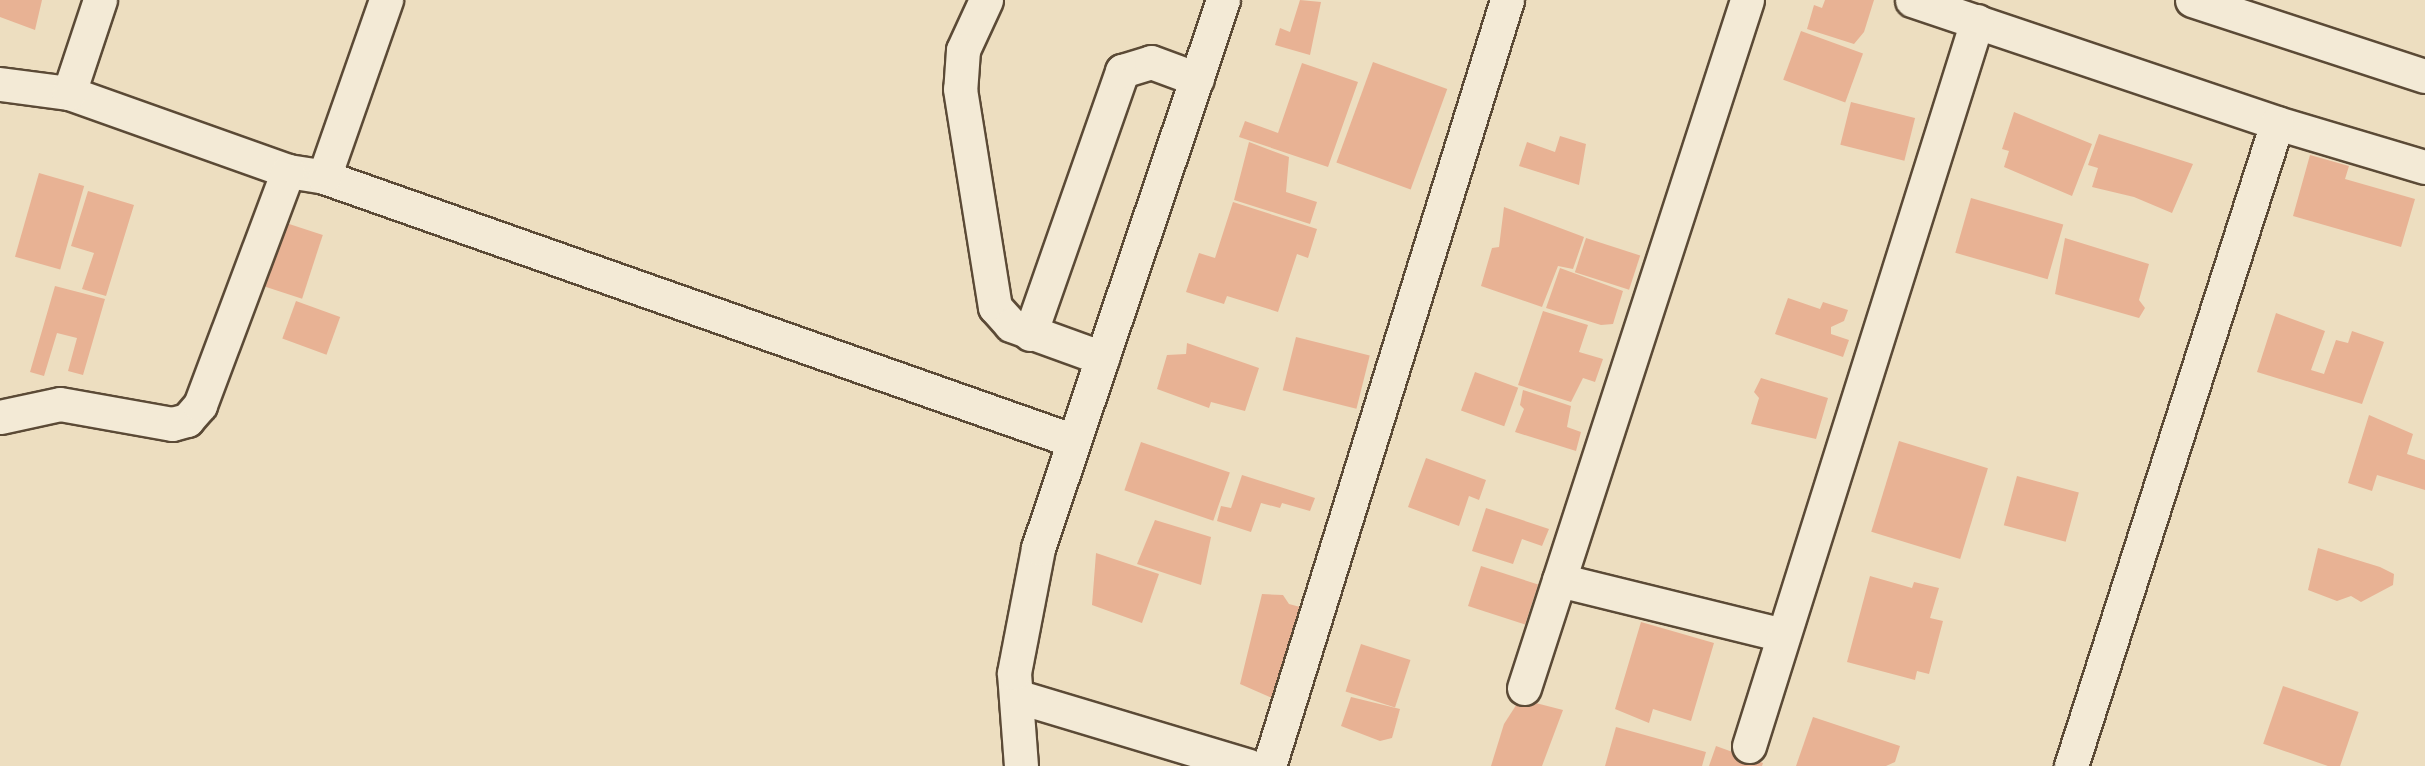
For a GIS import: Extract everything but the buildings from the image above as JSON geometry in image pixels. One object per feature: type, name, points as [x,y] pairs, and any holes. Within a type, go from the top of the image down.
[{"type":"street","points":[[69,93],[100,0]]},
{"type":"street","points":[[324,177],[387,0]]},
{"type":"street","points":[[986,0],[963,50],[960,89],[988,285],[995,307],[1005,319],[1030,334],[1102,358]]},
{"type":"street","points":[[1021,766],[1014,673],[1038,548],[1223,0]]},
{"type":"street","points":[[1269,766],[1507,0]]},
{"type":"street","points":[[1524,688],[1748,0]]},
{"type":"street","points":[[1912,0],[2277,123],[2425,167]]},
{"type":"street","points":[[2192,0],[2425,76]]},
{"type":"street","points":[[1749,746],[1977,21]]},
{"type":"street","points":[[1030,334],[1122,71],[1151,62],[1197,79]]},
{"type":"street","points":[[0,84],[69,93],[288,171],[324,177],[1074,441]]},
{"type":"street","points":[[2071,766],[2277,123]]},
{"type":"street","points":[[0,417],[60,404],[172,424],[187,420],[200,405],[288,171]]},
{"type":"street","points":[[1559,580],[1783,635]]},
{"type":"street","points":[[1016,696],[1249,766]]}]
